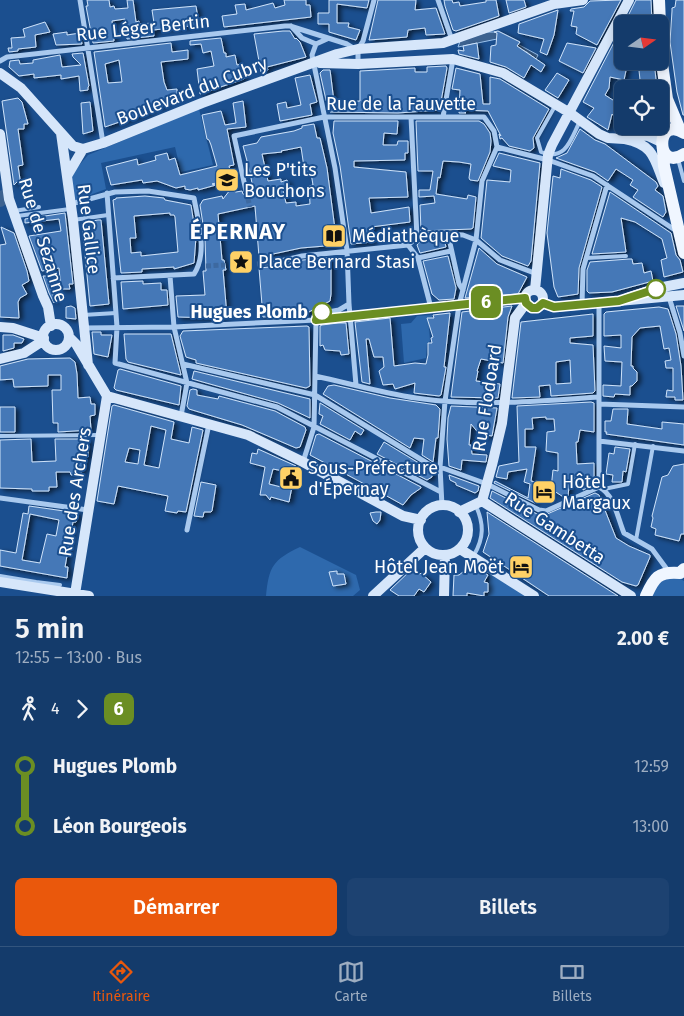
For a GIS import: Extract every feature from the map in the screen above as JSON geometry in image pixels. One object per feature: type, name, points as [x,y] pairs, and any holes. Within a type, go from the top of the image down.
[{"type":"main road","name":"Boulevard du Cubry","points":[[83,149],[313,62],[357,49],[453,41],[554,4],[583,0]]},
{"type":"main road","points":[[535,290],[548,158],[552,145],[629,0]]},
{"type":"main road","points":[[659,0],[660,15]]},
{"type":"main road","points":[[453,41],[454,59]]},
{"type":"main road","points":[[313,62],[358,64],[454,59],[503,72],[570,113],[599,134],[608,138],[624,139],[644,145],[650,151],[672,201]]},
{"type":"main road","points":[[0,73],[21,88],[73,146],[83,149]]},
{"type":"main road","points":[[669,103],[682,131]]},
{"type":"main road","points":[[663,141],[671,130],[682,131]]},
{"type":"main road","name":"Rue Gallice","points":[[61,133],[72,206],[88,365]]},
{"type":"main road","name":"Rue de Sézanne","points":[[0,134],[9,199],[48,307],[51,326]]},
{"type":"main road","points":[[624,139],[638,135],[648,136],[663,141],[669,156],[681,155]]},
{"type":"main road","points":[[664,135],[664,166],[684,253]]},
{"type":"main road","name":"Rue Gallice","points":[[66,176],[83,149]]},
{"type":"main road","points":[[619,301],[651,290],[684,283]]},
{"type":"main road","points":[[535,290],[528,293],[526,300],[529,307],[539,307],[543,303]]},
{"type":"main road","points":[[535,290],[542,294],[543,303]]},
{"type":"main road","points":[[543,303],[554,307],[684,295]]},
{"type":"main road","name":"Rue Flodoard","points":[[479,503],[487,484],[502,423],[515,318],[526,300]]},
{"type":"main road","points":[[0,359],[24,353],[44,339],[45,331],[51,326],[62,325],[108,396],[248,435],[404,516],[421,520]]},
{"type":"main road","points":[[0,327],[13,328],[44,339],[50,348],[58,350],[68,342],[69,336]]},
{"type":"main road","points":[[69,336],[84,328]]},
{"type":"main road","points":[[64,347],[88,365]]},
{"type":"main road","name":"Rue des Archers","points":[[75,595],[100,435],[108,396]]},
{"type":"main road","name":"Rue Gambetta","points":[[459,512],[479,503],[631,596]]},
{"type":"main road","points":[[442,506],[454,508],[459,512],[467,526],[467,534],[465,542],[460,549],[453,553],[438,555],[425,548],[418,534],[421,520],[430,510],[442,506]]},
{"type":"main road","points":[[373,596],[425,548]]},
{"type":"main road","points":[[460,549],[534,596]]},
{"type":"main road","points":[[444,596],[445,555]]},
{"type":"main road","points":[[646,596],[658,575],[679,573]]},
{"type":"main road","points":[[0,582],[36,585],[75,595],[89,596]]},
{"type":"street","points":[[80,0],[103,143]]},
{"type":"street","points":[[358,64],[357,49],[363,41],[374,0]]},
{"type":"street","points":[[438,0],[453,41]]},
{"type":"street","points":[[290,26],[302,38],[316,44]]},
{"type":"street","name":"Rue Léger Bertin","points":[[0,61],[7,57],[88,47],[290,26],[357,49]]},
{"type":"street","points":[[328,38],[316,44],[312,55],[335,168],[347,250],[349,304],[356,385]]},
{"type":"street","points":[[443,117],[454,59]]},
{"type":"street","name":"Rue de la Fauvette","points":[[246,188],[234,136],[324,117],[484,117],[494,131],[497,147]]},
{"type":"street","points":[[411,117],[417,237]]},
{"type":"street","points":[[442,506],[440,469],[445,401],[459,305],[476,240],[482,181],[497,147],[548,158],[592,176],[678,231]]},
{"type":"street","points":[[582,304],[583,269],[607,185]]},
{"type":"street","points":[[72,206],[107,193],[148,191],[194,198],[200,230],[201,260],[194,274],[113,278]]},
{"type":"street","points":[[107,193],[117,327],[116,363],[277,407],[441,492]]},
{"type":"street","points":[[276,262],[302,256],[347,250],[408,245],[420,234],[448,234],[463,235],[476,240],[500,260],[537,274]]},
{"type":"street","points":[[448,234],[459,284],[463,290]]},
{"type":"street","points":[[408,245],[418,258],[431,308]]},
{"type":"street","points":[[418,258],[451,251]]},
{"type":"street","points":[[199,266],[206,266]]},
{"type":"street","points":[[170,276],[174,327],[187,383],[181,416]]},
{"type":"street","points":[[669,297],[680,333],[684,356]]},
{"type":"street","points":[[84,328],[174,327],[316,320],[526,300]]},
{"type":"street","points":[[599,303],[599,441],[602,488],[609,496],[624,534],[652,549],[679,573]]},
{"type":"street","points":[[303,462],[314,427],[316,320],[318,314],[339,310],[349,304]]},
{"type":"street","points":[[182,364],[315,395],[440,469],[487,484],[539,510],[546,511],[602,488]]},
{"type":"street","points":[[315,376],[415,398],[445,401],[504,403],[599,400],[684,406]]},
{"type":"street","points":[[187,530],[209,424]]},
{"type":"street","points":[[599,441],[684,451]]},
{"type":"street","points":[[0,498],[88,510]]},
{"type":"lane","points":[[556,104],[537,138],[541,152],[548,158],[558,155],[566,149],[580,120]]},
{"type":"lane","points":[[681,155],[684,181]]},
{"type":"lane","points":[[15,214],[72,206]]},
{"type":"lane","points":[[15,214],[39,207]]},
{"type":"lane","points":[[73,220],[108,215]]},
{"type":"lane","points":[[586,258],[626,256]]},
{"type":"lane","points":[[669,297],[684,300]]},
{"type":"lane","points":[[83,314],[116,313]]},
{"type":"lane","points":[[0,436],[100,435]]},
{"type":"lane","points":[[602,488],[628,484],[635,444]]},
{"type":"lane","points":[[636,540],[653,446]]},
{"type":"lane","points":[[473,557],[481,543],[483,529],[479,503]]},
{"type":"lane","points":[[0,576],[36,585],[60,585]]},
{"type":"shaded area","points":[[487,32],[495,32],[538,55],[536,59],[527,52],[497,39],[458,47],[460,41]]},
{"type":"shaded area","points":[[199,109],[213,165],[181,172],[175,147],[101,163],[106,189],[74,201],[70,176],[88,155]]},
{"type":"shaded area","points":[[432,315],[433,323],[429,326],[430,341],[427,344],[426,358],[404,363],[401,324],[411,323],[417,316]]},
{"type":"shaded area","points":[[300,547],[356,575],[360,590],[353,596],[266,596],[269,578],[274,565],[278,560]]},
{"type":"shaded area","points":[[490,571],[526,596],[488,596]]},
{"type":"shaded area","points":[[674,575],[684,581],[684,596],[650,596],[657,580]]},
{"type":"building","points":[[87,0],[109,0],[110,7],[114,6],[115,9],[128,8],[127,0],[133,0],[136,22],[139,21],[139,24],[154,23],[152,10],[196,6],[199,25],[153,30],[154,36],[127,39],[125,19],[112,21],[114,41],[93,43],[86,6],[88,6]]},
{"type":"building","points":[[284,0],[306,0],[306,5],[310,5],[311,17],[224,27],[222,16],[237,14],[235,5],[245,4],[246,10],[273,3],[275,8],[285,5]]},
{"type":"building","points":[[329,0],[369,0],[367,8],[337,4],[337,23],[349,23],[348,27],[360,30],[356,40],[329,32],[329,24],[318,24],[318,13],[329,13]]},
{"type":"building","points":[[378,0],[416,0],[415,10],[436,8],[445,34],[426,35],[425,28],[408,30],[407,37],[369,40]]},
{"type":"building","points":[[444,0],[452,0],[453,3],[459,2],[460,6],[486,2],[486,0],[496,0],[499,16],[456,31],[453,30]]},
{"type":"building","points":[[506,0],[524,0],[526,7],[509,13]]},
{"type":"building","points":[[621,0],[597,45],[576,34],[577,27],[571,26],[574,11],[570,11],[571,9],[584,7],[590,1]]},
{"type":"building","points":[[636,0],[651,0],[652,15],[628,15]]},
{"type":"building","points":[[676,0],[684,0],[684,115],[677,92],[670,42],[672,8],[675,7]]},
{"type":"building","points":[[558,10],[554,35],[547,55],[540,52],[544,39],[518,33],[519,24]]},
{"type":"building","points":[[45,22],[50,32],[35,35],[36,47],[9,52],[8,48],[12,48],[11,38],[25,37],[23,29]]},
{"type":"building","points":[[290,31],[295,39],[300,42],[306,57],[267,67],[268,70],[261,72],[254,34]]},
{"type":"building","points":[[498,31],[520,42],[517,46],[545,65],[541,72],[531,65],[524,78],[506,67],[490,62],[491,46],[496,45],[497,33],[494,32]]},
{"type":"building","points":[[67,32],[67,35],[80,33],[82,44],[56,45],[53,34]]},
{"type":"building","points":[[221,38],[226,57],[235,55],[237,65],[241,64],[244,79],[200,94],[197,69],[214,66],[211,51],[203,53],[201,44],[190,45],[190,41]]},
{"type":"building","points":[[614,42],[614,70],[626,70],[624,80],[610,77],[609,88],[605,95],[614,101],[614,116],[612,114],[608,130],[587,117],[594,108],[583,102]]},
{"type":"building","points":[[171,43],[172,52],[188,50],[188,59],[161,62],[167,90],[177,89],[177,94],[168,96],[169,102],[162,103],[163,106],[150,107],[151,111],[105,127],[94,52]],"holes":[[[119,60],[122,82],[108,83],[105,64]]]},
{"type":"building","points":[[477,43],[479,59],[459,54],[458,50],[464,51],[463,46]]},
{"type":"building","points":[[567,43],[596,48],[583,73],[559,61]]},
{"type":"building","points":[[83,53],[89,86],[88,90],[80,91],[79,76],[61,79],[61,75],[34,78],[34,74],[19,76],[9,67],[10,61],[19,60],[20,64],[33,63],[33,60],[60,55],[62,67],[81,65],[72,54]]},
{"type":"building","points":[[446,66],[438,110],[398,113],[330,112],[320,73],[323,70],[330,70],[334,102],[346,102],[360,101],[360,71],[415,68],[415,72],[427,72],[427,67]]},
{"type":"building","points":[[456,68],[480,74],[483,104],[490,104],[490,77],[500,79],[549,109],[533,138],[534,148],[530,151],[509,146],[502,138],[500,139],[499,134],[501,136],[488,111],[462,110],[466,113],[459,113],[460,90],[452,89]]},
{"type":"building","points":[[639,70],[655,70],[656,80],[640,80]]},
{"type":"building","points":[[557,73],[569,80],[558,98],[545,90]]},
{"type":"building","points":[[310,75],[317,102],[310,104],[312,115],[280,121],[277,104],[286,102],[287,108],[301,105],[295,78]]},
{"type":"building","points":[[18,98],[22,102],[28,124],[24,124],[24,129],[18,129],[23,165],[18,166],[20,179],[14,185],[2,101]]},
{"type":"building","points":[[243,101],[246,127],[227,129],[234,165],[229,166],[232,179],[198,190],[198,188],[185,189],[185,186],[176,188],[157,181],[143,183],[142,180],[111,185],[106,167],[137,159],[138,165],[156,160],[155,156],[167,153],[169,160],[175,158],[180,175],[217,166],[211,145],[207,139],[202,115],[221,111],[225,125],[236,123],[233,103]]},
{"type":"building","points":[[90,102],[93,131],[83,134],[81,103]]},
{"type":"building","points":[[334,121],[398,121],[397,134],[384,133],[383,145],[397,145],[398,141],[408,141],[408,153],[405,153],[405,160],[354,161],[354,167],[406,172],[408,197],[369,198],[371,213],[409,207],[410,222],[371,227],[373,242],[351,244],[340,166],[333,133]]},
{"type":"building","points":[[416,121],[479,121],[484,124],[490,133],[490,152],[478,181],[470,180],[469,178],[471,164],[459,162],[443,161],[440,178],[438,177],[436,194],[467,199],[468,195],[476,197],[473,228],[421,231],[420,205],[435,203],[434,196],[419,197],[419,190],[430,190],[433,171],[418,171]]},
{"type":"building","points":[[314,124],[317,138],[320,138],[327,168],[337,245],[301,248],[259,257],[255,206],[218,214],[222,260],[224,260],[226,270],[223,270],[227,316],[216,318],[178,317],[176,296],[205,295],[203,271],[206,271],[205,237],[200,205],[203,200],[222,196],[223,199],[230,190],[242,191],[246,195],[249,194],[250,190],[253,189],[243,146],[257,143],[261,137],[294,131],[302,128],[302,126]],"holes":[[[301,147],[306,173],[311,173],[313,185],[309,186],[310,204],[296,206],[296,202],[286,203],[283,190],[289,188],[287,180],[281,182],[281,179],[268,181],[262,154],[282,152]]]},
{"type":"building","points":[[580,129],[595,140],[605,144],[656,182],[658,186],[655,190],[663,196],[666,212],[663,217],[633,197],[638,190],[630,185],[633,180],[616,169],[608,181],[595,172],[556,158],[567,153]]},
{"type":"building","points":[[499,153],[540,163],[531,261],[528,266],[502,256],[481,238],[487,180],[510,182],[511,170],[493,166]]},
{"type":"building","points":[[561,169],[591,180],[602,187],[579,268],[578,294],[558,297],[554,287],[547,233],[553,176],[560,178]]},
{"type":"building","points":[[610,192],[671,233],[676,255],[680,260],[683,272],[664,277],[661,260],[667,258],[662,239],[635,222],[621,218],[626,252],[592,254]]},
{"type":"building","points":[[145,196],[164,198],[165,200],[191,205],[196,237],[194,263],[174,269],[174,267],[142,269],[142,272],[121,273],[113,200],[116,198]],"holes":[[[170,213],[170,215],[175,217],[178,252],[141,256],[141,252],[131,253],[130,238],[136,238],[134,216]]]},
{"type":"building","points":[[65,213],[73,284],[69,284],[70,289],[61,289],[59,268],[42,271],[29,236],[61,231],[59,219],[25,223],[25,219]]},
{"type":"building","points":[[101,220],[109,304],[90,306],[82,223]]},
{"type":"building","points":[[1,227],[14,233],[29,281],[22,285],[27,294],[20,298],[18,302],[19,318],[0,317],[0,245],[6,244]]},
{"type":"building","points":[[422,239],[444,239],[446,247],[420,253],[417,245]]},
{"type":"building","points":[[479,248],[497,264],[527,277],[518,294],[465,298]]},
{"type":"building","points":[[448,256],[456,288],[454,299],[439,300],[432,294],[423,261]]},
{"type":"building","points":[[331,258],[330,301],[305,314],[263,317],[259,268],[291,265],[290,263],[303,260]]},
{"type":"building","points":[[632,259],[633,264],[642,263],[644,273],[651,271],[653,281],[612,292],[589,293],[587,291],[587,270],[590,262]]},
{"type":"building","points":[[43,276],[48,276],[54,303],[49,293]]},
{"type":"building","points":[[143,281],[143,284],[161,283],[161,290],[167,290],[168,305],[123,309],[121,282]]},
{"type":"building","points":[[71,306],[75,308],[76,319],[66,318],[66,307]]},
{"type":"building","points":[[512,306],[508,317],[503,363],[481,359],[477,371],[476,381],[500,384],[498,398],[451,397],[462,312]]},
{"type":"building","points":[[676,306],[684,306],[684,331]]},
{"type":"building","points":[[659,307],[668,309],[676,334],[681,366],[683,400],[675,400],[675,397],[666,397],[667,390],[673,391],[673,368],[666,368],[665,361],[671,360],[669,348],[664,349],[660,326],[640,328],[632,337],[631,366],[637,372],[637,381],[630,386],[630,395],[615,394],[614,397],[603,396],[603,385],[621,386],[622,362],[605,361],[604,346],[621,348],[621,335],[604,336],[604,314],[606,312]]},
{"type":"building","points":[[450,313],[444,367],[446,367],[441,395],[414,393],[415,383],[395,389],[393,384],[383,385],[379,371],[384,367],[383,357],[374,357],[369,339],[366,339],[370,384],[362,382],[355,322],[390,318],[394,366],[415,363],[426,364],[428,343],[432,343],[431,338],[433,337],[427,318],[434,318],[433,315]]},
{"type":"building","points":[[593,314],[593,336],[570,338],[570,343],[593,345],[595,391],[593,393],[551,396],[550,385],[539,386],[540,397],[512,398],[521,322]],"holes":[[[570,360],[571,383],[556,384],[556,362]]]},
{"type":"building","points":[[346,323],[349,354],[341,355],[340,351],[325,350],[323,345],[320,346],[320,326]]},
{"type":"building","points":[[309,327],[310,386],[306,388],[196,363],[196,360],[186,357],[180,336],[183,331]]},
{"type":"building","points":[[92,332],[101,332],[101,335],[112,335],[108,357],[94,354]]},
{"type":"building","points":[[124,334],[171,334],[181,375],[128,362],[126,359]]},
{"type":"building","points":[[3,335],[13,335],[24,339],[22,343],[14,343],[14,348],[3,351]]},
{"type":"building","points":[[70,358],[75,362],[78,398],[90,397],[91,404],[95,404],[95,415],[90,416],[91,430],[58,432],[58,423],[53,423],[52,390],[61,390],[61,375],[48,375],[48,386],[14,387],[13,379],[0,380],[0,366],[28,359]]},
{"type":"building","points":[[118,370],[181,386],[179,405],[116,390],[114,388]]},
{"type":"building","points":[[194,371],[310,399],[310,418],[278,403],[192,379]]},
{"type":"building","points":[[334,385],[390,398],[436,405],[440,409],[438,438],[436,438],[433,462],[422,455],[424,439],[414,438],[410,448],[323,394],[328,386]]},
{"type":"building","points":[[190,390],[197,390],[197,395],[218,399],[219,396],[275,411],[305,427],[306,430],[300,447],[296,448],[242,425],[189,409],[187,406]]},
{"type":"building","points":[[320,403],[364,430],[361,435],[355,431],[350,440],[320,424],[323,416],[319,414]]},
{"type":"building","points":[[594,403],[594,432],[580,430],[578,442],[576,442],[577,464],[594,463],[594,484],[583,490],[582,480],[570,478],[568,496],[565,498],[551,489],[553,470],[558,471],[558,453],[546,451],[547,432],[555,431],[554,419],[546,419],[546,417],[532,418],[533,429],[525,429],[525,447],[536,447],[531,481],[549,485],[551,500],[537,497],[535,503],[494,483],[495,481],[528,498],[530,484],[524,482],[527,469],[508,472],[507,479],[496,477],[499,466],[519,462],[517,406]]},
{"type":"building","points":[[112,406],[174,422],[171,439],[189,443],[192,427],[203,430],[186,512],[165,511],[168,496],[118,486],[114,504],[97,501]],"holes":[[[151,426],[166,430],[159,468],[144,465]],[[129,448],[140,450],[138,464],[125,462]]]},
{"type":"building","points":[[451,406],[497,408],[492,436],[481,436],[471,424],[469,445],[471,445],[472,454],[487,455],[486,462],[462,460],[461,470],[449,466],[447,439],[448,418]]},
{"type":"building","points":[[0,407],[15,407],[15,432],[0,432]]},
{"type":"building","points":[[613,409],[628,409],[627,424],[662,429],[662,422],[684,424],[684,445],[606,434],[605,421],[611,421]]},
{"type":"building","points":[[319,434],[421,488],[411,495],[403,505],[310,455],[316,435]]},
{"type":"building","points":[[31,439],[32,462],[56,461],[55,439],[88,439],[88,457],[84,457],[85,469],[81,469],[81,475],[71,475],[70,472],[56,472],[57,487],[49,487],[49,491],[0,488],[0,440]]},
{"type":"building","points":[[384,442],[432,471],[432,477],[427,480],[377,454]]},
{"type":"building","points":[[615,447],[630,449],[626,472],[623,471],[622,482],[612,482],[613,475],[606,474],[609,453],[614,454]]},
{"type":"building","name":"Sous-Préfecture d'Épernay","points":[[258,449],[296,466],[289,502],[271,497],[270,500],[266,495],[260,495],[265,467],[250,463],[252,453],[257,454]],"holes":[[[273,469],[289,472],[285,488],[269,484]]]},
{"type":"building","points":[[684,464],[684,534],[681,534],[679,541],[655,535],[656,529],[651,527],[662,477],[668,475],[673,466]]},
{"type":"building","points":[[449,475],[479,486],[478,491],[475,493],[456,485],[456,483],[450,480]]},
{"type":"building","points":[[201,482],[216,485],[212,511],[204,512],[203,517],[194,516]]},
{"type":"building","points":[[492,491],[537,514],[545,515],[595,493],[599,495],[616,538],[650,555],[638,585],[622,582],[490,498]]},
{"type":"building","points":[[29,506],[78,513],[76,522],[73,522],[65,567],[68,567],[67,578],[0,566],[0,550],[16,553],[23,513],[28,514]],"holes":[[[30,514],[59,520],[56,536],[47,534],[40,563],[22,560]]]},
{"type":"building","points":[[381,512],[380,520],[377,524],[373,521],[370,513]]},
{"type":"building","points":[[487,512],[618,596],[549,596],[483,552],[489,534]]},
{"type":"building","points":[[472,565],[488,575],[484,582],[488,583],[488,592],[484,592],[484,596],[467,593],[467,596],[453,596],[454,575],[459,575]]},
{"type":"building","points":[[412,569],[421,573],[431,582],[424,592],[419,589],[414,596],[399,596],[390,590]]},
{"type":"building","points":[[337,571],[337,574],[344,574],[346,584],[333,586],[329,572]]},
{"type":"waterway","points":[[0,200],[3,197]]},
{"type":"tunnel","points":[[246,191],[250,207]]},
{"type":"tunnel","points":[[257,264],[276,262]]},
{"type":"tunnel","points":[[206,266],[225,265]]},
{"type":"bus line","name":"6","points":[[322,312],[318,314],[316,320],[525,298],[526,303],[532,308],[537,308],[543,303],[554,307],[619,301],[656,289]]},
{"type":"place","name":"Les P'tits Bouchons","points":[[227,180]]},
{"type":"place","name":"Médiathèque","points":[[334,236]]},
{"type":"place","name":"Place Bernard Stasi","points":[[241,262]]},
{"type":"place","name":"Hugues Plomb","points":[[322,312]]},
{"type":"place","name":"Sous-Préfecture d'Épernay","points":[[291,478]]},
{"type":"place","name":"Hôtel Margaux","points":[[544,492]]},
{"type":"place","name":"Hôtel Jean Moët","points":[[521,567]]},
{"type":"district","name":"ÉPERNAY","points":[[238,231]]}]
